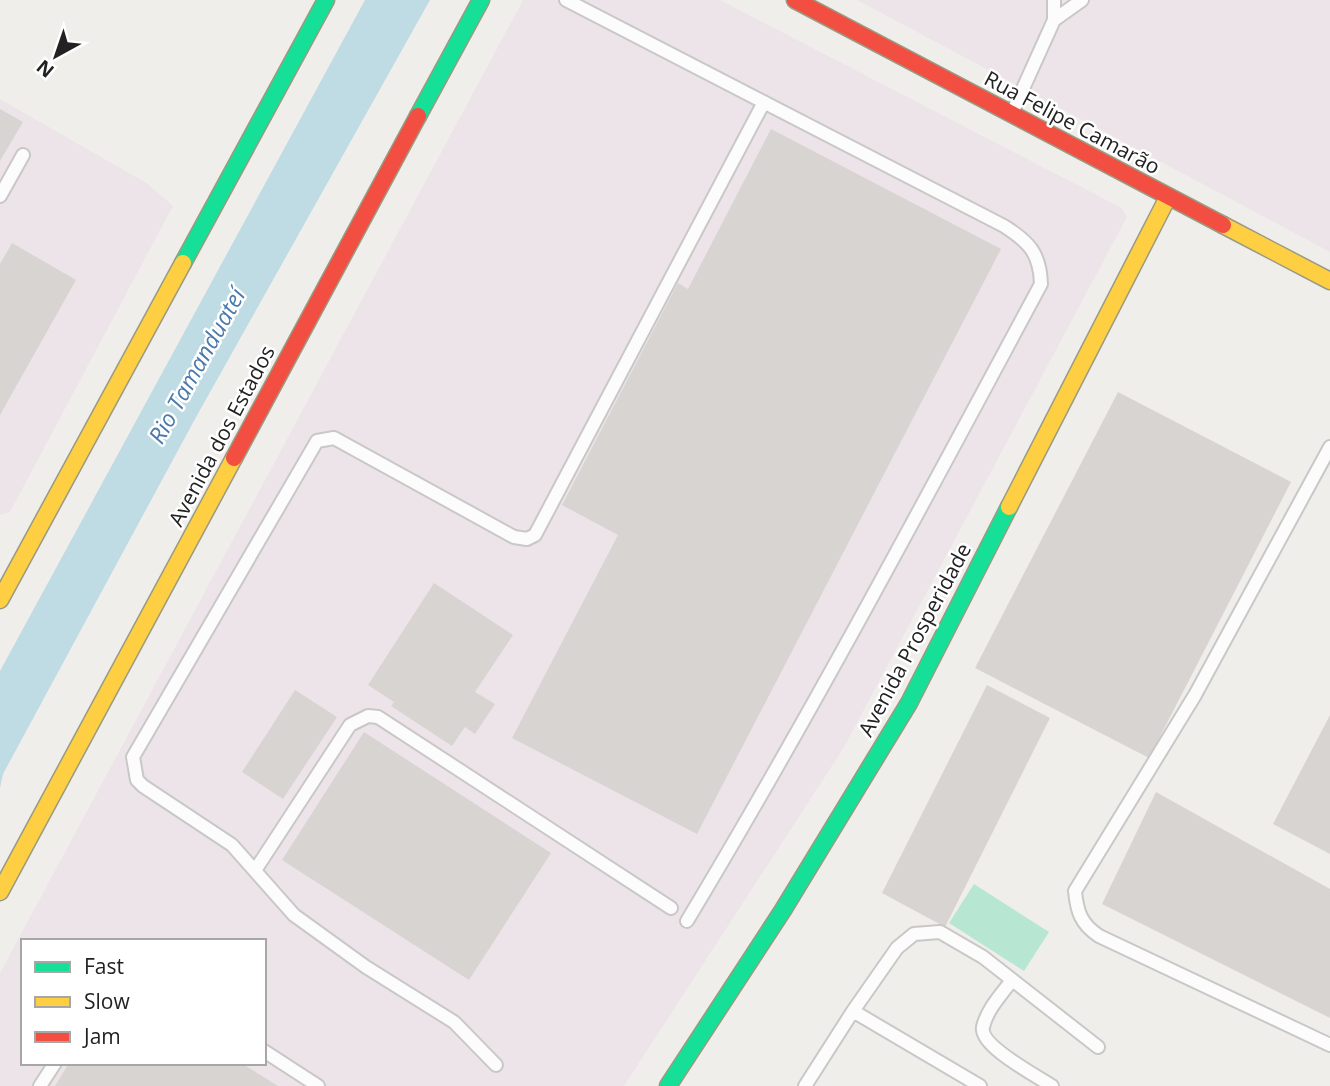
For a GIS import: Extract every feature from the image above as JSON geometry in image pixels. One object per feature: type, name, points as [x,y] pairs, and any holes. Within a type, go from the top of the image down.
[{"type":"main road","points":[[0,600],[326,0]]},
{"type":"main road","name":"Avenida dos Estados","points":[[0,892],[481,0]]},
{"type":"main road","name":"Rua Felipe Camarão","points":[[796,0],[1330,281]]},
{"type":"main road","name":"Avenida Prosperidade","points":[[668,1086],[783,910],[909,703],[1168,197]]},
{"type":"lane","points":[[565,0],[1004,226],[1030,243],[1040,264],[1041,284],[771,783],[687,921]]},
{"type":"lane","points":[[1012,114],[1054,20],[1054,0]]},
{"type":"lane","points":[[1054,20],[1082,0]]},
{"type":"lane","points":[[496,1065],[454,1022],[366,967],[294,915],[232,845],[143,786],[137,780],[133,757],[317,441],[334,438],[514,537],[527,539],[536,535],[764,102]]},
{"type":"lane","points":[[0,196],[23,155]]},
{"type":"lane","points":[[1330,447],[1195,695],[1076,891],[1077,912],[1086,927],[1099,936],[1330,1045]]},
{"type":"lane","points":[[256,869],[351,725],[368,716],[378,717],[671,908]]},
{"type":"lane","points":[[806,1086],[853,1010],[897,948],[914,934],[925,932],[940,932],[983,957],[1098,1048]]},
{"type":"lane","points":[[1012,980],[987,1018],[982,1030],[985,1038],[993,1048],[1052,1086]]},
{"type":"lane","points":[[853,1010],[980,1086]]},
{"type":"lane","points":[[266,1052],[318,1086]]},
{"type":"lane","points":[[40,1086],[54,1065]]},
{"type":"shaded area","points":[[523,0],[720,0],[1122,208],[1127,217],[843,749],[624,1086],[0,1086],[0,973]]},
{"type":"shaded area","points":[[857,0],[1330,0],[1330,252]]},
{"type":"shaded area","points":[[0,99],[148,184],[173,206],[10,512],[0,515]]},
{"type":"green space","points":[[974,884],[1049,932],[1024,971],[949,923]]},
{"type":"water","name":"Rio Tamanduateí","points":[[365,0],[430,0],[195,419],[3,774],[0,788],[0,671]]},
{"type":"building","points":[[0,109],[23,122],[0,161]]},
{"type":"building","points":[[771,129],[1001,249],[697,834],[512,738],[618,535],[562,505],[678,283],[688,289]]},
{"type":"building","points":[[12,243],[76,280],[0,415],[0,264]]},
{"type":"building","points":[[1118,392],[1291,482],[1149,758],[975,668]]},
{"type":"building","points":[[434,583],[513,635],[475,692],[495,704],[475,734],[465,727],[452,746],[391,706],[394,702],[368,685]]},
{"type":"building","points":[[987,685],[1050,718],[945,927],[882,893]]},
{"type":"building","points":[[295,690],[337,717],[283,799],[242,772]]},
{"type":"building","points":[[1330,715],[1330,854],[1273,824]]},
{"type":"building","points":[[364,732],[551,853],[469,980],[282,860]]},
{"type":"building","points":[[1156,792],[1330,889],[1330,1018],[1102,904]]},
{"type":"building","points":[[68,1065],[244,1065],[278,1086],[55,1086]]},
{"type":"traffic: fast","points":[[183,263],[326,0]]},
{"type":"traffic: fast","points":[[418,116],[481,0]]},
{"type":"traffic: fast","points":[[668,1086],[783,910],[909,703],[1009,507]]},
{"type":"traffic: slow","points":[[1009,507],[1168,197]]},
{"type":"traffic: slow","points":[[1223,225],[1330,281]]},
{"type":"traffic: slow","points":[[0,600],[183,263]]},
{"type":"traffic: slow","points":[[0,892],[234,458]]},
{"type":"traffic: jam","points":[[795,0],[1223,225]]},
{"type":"traffic: jam","points":[[234,458],[418,116]]}]
